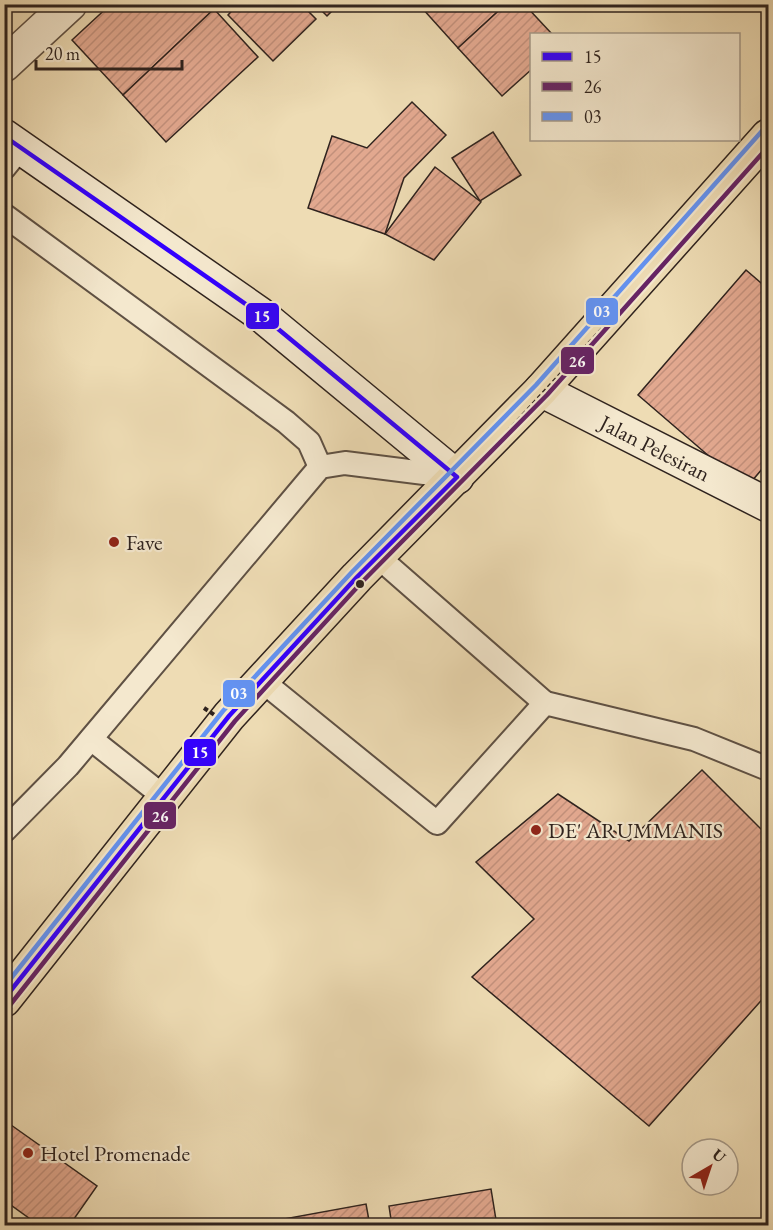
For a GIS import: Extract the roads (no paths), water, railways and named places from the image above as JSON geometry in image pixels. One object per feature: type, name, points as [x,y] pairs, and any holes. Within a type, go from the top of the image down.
[{"type":"main road","points":[[4,1000],[163,796],[261,680],[377,556],[541,390],[768,135]]},
{"type":"street","points":[[4,65],[70,4]]},
{"type":"street","points":[[10,151],[261,315],[457,477]]},
{"type":"street","name":"Jalan Pelesiran","points":[[541,390],[768,505]]},
{"type":"lane","points":[[4,215],[286,422],[309,441],[320,467]]},
{"type":"lane","points":[[4,831],[91,739],[320,467],[345,463],[457,477]]},
{"type":"lane","points":[[377,556],[545,703],[694,739],[768,769]]},
{"type":"lane","points":[[261,680],[437,823],[545,703]]},
{"type":"lane","points":[[91,739],[163,796]]},
{"type":"place","name":"Fave","points":[[114,542]]},
{"type":"place","name":"DE' ARUMMANIS","points":[[536,830]]},
{"type":"place","name":"Hotel Promenade","points":[[28,1153]]}]
